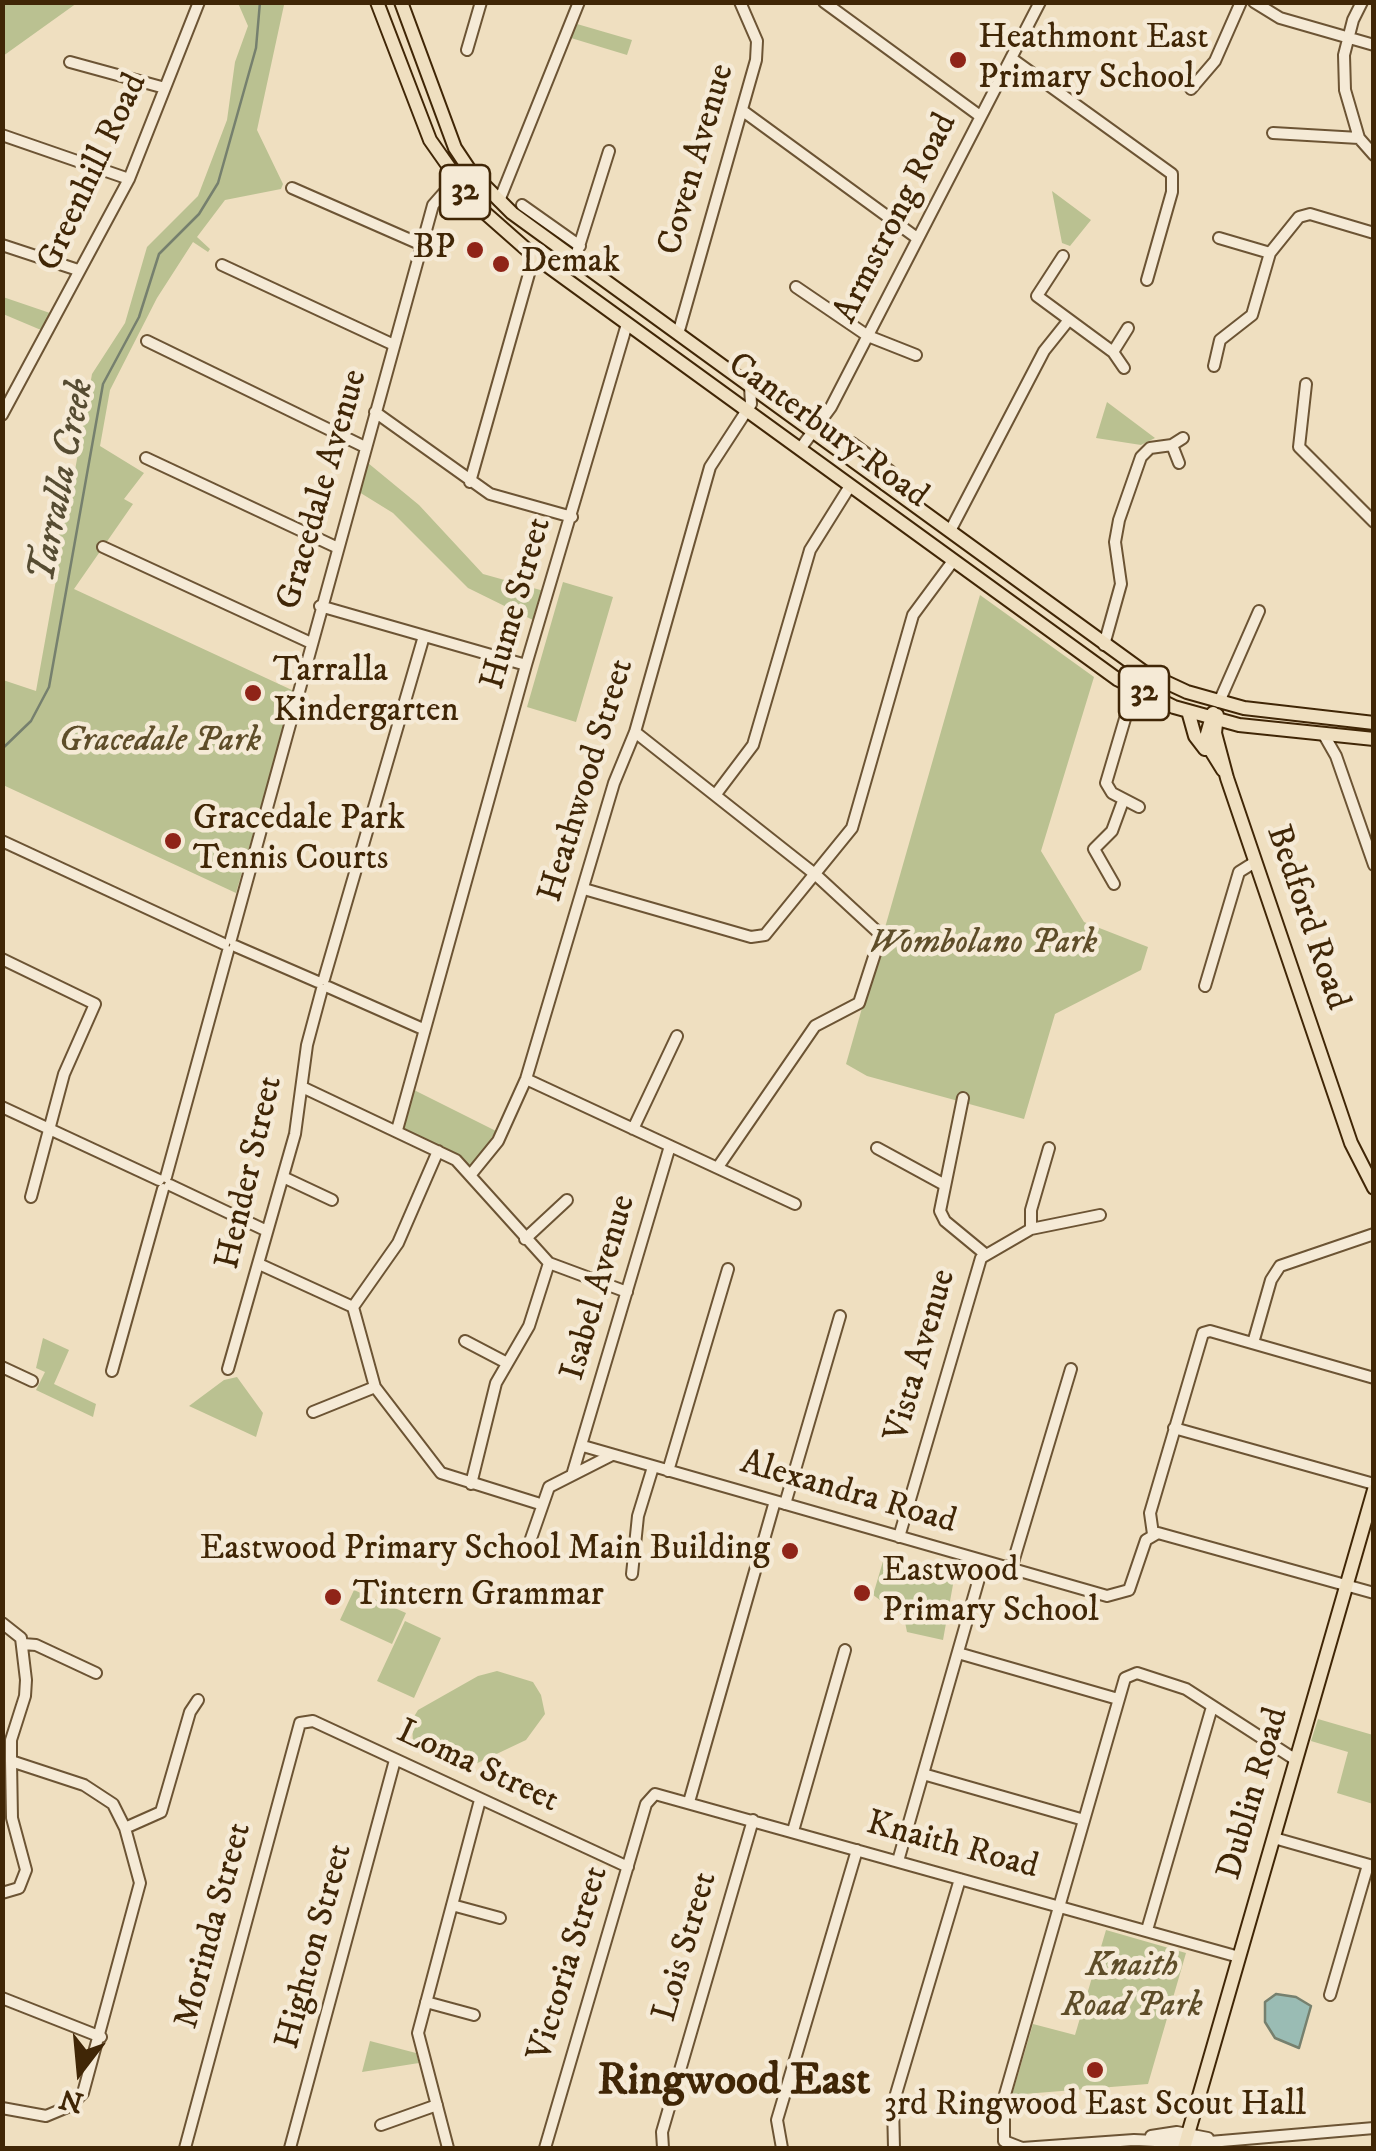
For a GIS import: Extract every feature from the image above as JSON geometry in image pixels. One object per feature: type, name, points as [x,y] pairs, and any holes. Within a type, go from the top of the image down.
[{"type":"main road","name":"Canterbury Road","points":[[377,2],[410,95],[455,180],[491,220],[534,256],[749,407],[850,486],[1128,685],[1157,700],[1213,718],[1283,732],[1374,739]]},
{"type":"main road","name":"Canterbury Road","points":[[401,2],[455,148],[499,201],[542,235],[577,252],[642,308],[1104,646],[1164,683],[1219,702],[1267,712],[1374,723]]},
{"type":"main road","points":[[534,256],[542,235]]},
{"type":"main road","points":[[627,324],[642,308]]},
{"type":"main road","points":[[919,536],[930,518]]},
{"type":"main road","name":"Bedford Road","points":[[1219,702],[1213,718],[1213,748],[1372,1181]]},
{"type":"main road","name":"Bedford Road","points":[[1188,711],[1195,736],[1213,748]]},
{"type":"main road","points":[[1213,748],[1226,732],[1283,732]]},
{"type":"main road","name":"Dublin Road","points":[[1188,2141],[1374,1487]]},
{"type":"street","name":"Greenhill Road","points":[[2,415],[129,179],[198,2]]},
{"type":"street","points":[[467,50],[481,2]]},
{"type":"street","points":[[499,201],[578,2]]},
{"type":"street","name":"Coven Avenue","points":[[678,334],[742,111],[757,41],[740,2]]},
{"type":"street","points":[[824,2],[980,116]]},
{"type":"street","name":"Armstrong Road","points":[[800,449],[830,407],[1040,2]]},
{"type":"street","points":[[1191,90],[1215,60],[1241,2]]},
{"type":"street","points":[[1254,2],[1280,18],[1374,45]]},
{"type":"street","points":[[1362,2],[1348,38],[1344,90],[1359,138],[1374,155]]},
{"type":"street","points":[[1011,58],[1172,174],[1172,192],[1147,280]]},
{"type":"street","points":[[69,61],[165,88]]},
{"type":"street","points":[[742,111],[917,238]]},
{"type":"street","points":[[1273,134],[1359,138]]},
{"type":"street","points":[[2,135],[129,179]]},
{"type":"street","points":[[522,205],[577,252],[609,150]]},
{"type":"street","name":"Gracedale Avenue","points":[[112,1371],[302,689],[309,642],[422,245],[436,198],[455,180]]},
{"type":"street","points":[[292,188],[422,245]]},
{"type":"street","points":[[1214,366],[1220,340],[1252,315],[1270,253],[1306,214],[1374,233]]},
{"type":"street","points":[[1219,238],[1270,253]]},
{"type":"street","points":[[2,245],[78,270]]},
{"type":"street","points":[[470,482],[534,256]]},
{"type":"street","points":[[1063,256],[1038,296],[1113,352],[1124,368]]},
{"type":"street","points":[[222,265],[394,345]]},
{"type":"street","points":[[796,287],[868,336],[916,355]]},
{"type":"street","points":[[950,531],[1044,351],[1068,321]]},
{"type":"street","name":"Hume Street","points":[[397,1130],[526,665],[627,324]]},
{"type":"street","points":[[1113,352],[1128,328]]},
{"type":"street","points":[[147,341],[364,447]]},
{"type":"street","points":[[1306,384],[1299,447],[1374,522]]},
{"type":"street","points":[[750,386],[749,407],[769,400]]},
{"type":"street","name":"Heathwood Street","points":[[472,1173],[498,1141],[526,1079],[614,783],[635,732],[710,467],[749,407]]},
{"type":"street","name":"Armstrong Road","points":[[829,444],[830,407]]},
{"type":"street","points":[[375,412],[490,494],[572,517]]},
{"type":"street","points":[[1104,646],[1121,584],[1115,542],[1145,452],[1183,438]]},
{"type":"street","points":[[1172,445],[1179,463]]},
{"type":"street","points":[[146,458],[336,547]]},
{"type":"street","points":[[716,794],[753,745],[810,550],[850,486]]},
{"type":"street","points":[[104,546],[309,642]]},
{"type":"street","points":[[584,889],[751,937],[766,935],[852,828],[913,615],[953,561]]},
{"type":"street","points":[[320,606],[526,665]]},
{"type":"street","points":[[1219,702],[1259,612]]},
{"type":"street","name":"Hender Street","points":[[228,1369],[283,1178],[307,1045],[323,984],[424,636]]},
{"type":"street","points":[[1128,685],[1126,712],[1106,783],[1123,801],[1139,808]]},
{"type":"street","points":[[1126,712],[1137,703],[1157,700]]},
{"type":"street","points":[[635,732],[816,875],[881,935],[862,1000],[814,1026],[718,1168]]},
{"type":"street","points":[[1324,735],[1336,756],[1374,866]]},
{"type":"street","points":[[1336,756],[1337,745],[1345,737]]},
{"type":"street","points":[[1114,884],[1094,849],[1112,831],[1123,801]]},
{"type":"street","points":[[2,841],[423,1029]]},
{"type":"street","points":[[1205,986],[1239,872],[1255,862]]},
{"type":"street","points":[[2,959],[95,1004],[64,1074],[31,1197]]},
{"type":"street","points":[[633,1129],[677,1036]]},
{"type":"street","points":[[526,1079],[795,1204]]},
{"type":"street","points":[[302,1086],[438,1150],[472,1173],[548,1263],[626,1292]]},
{"type":"street","points":[[962,1098],[942,1184],[942,1216],[985,1254]]},
{"type":"street","points":[[2,1108],[267,1230]]},
{"type":"street","name":"Isabel Avenue","points":[[583,1446],[670,1146]]},
{"type":"street","points":[[877,1148],[942,1184]]},
{"type":"street","points":[[1031,1229],[1031,1210],[1048,1148]]},
{"type":"street","points":[[353,1307],[398,1242],[438,1150]]},
{"type":"street","points":[[283,1178],[332,1200]]},
{"type":"street","points":[[525,1239],[567,1200]]},
{"type":"street","name":"Vista Avenue","points":[[899,1537],[978,1263],[985,1254],[1031,1229],[1100,1215]]},
{"type":"street","points":[[1253,1343],[1280,1266],[1374,1234]]},
{"type":"street","points":[[471,1484],[496,1382],[529,1326],[548,1263]]},
{"type":"street","points":[[259,1264],[353,1307]]},
{"type":"street","points":[[668,1471],[728,1269]]},
{"type":"street","points":[[353,1307],[375,1387],[436,1468],[471,1484],[540,1504]]},
{"type":"street","points":[[689,1802],[840,1316]]},
{"type":"street","points":[[1374,1378],[1210,1331],[1199,1339],[1150,1513],[1152,1534],[1374,1594]]},
{"type":"street","points":[[464,1341],[507,1363]]},
{"type":"street","points":[[2,1366],[34,1380]]},
{"type":"street","points":[[1011,1569],[1070,1369]]},
{"type":"street","points":[[313,1412],[375,1387]]},
{"type":"street","points":[[1174,1428],[1374,1487]]},
{"type":"street","points":[[573,1472],[583,1446]]},
{"type":"street","name":"Alexandra Road","points":[[583,1446],[1115,1598],[1129,1590],[1146,1540],[1152,1534]]},
{"type":"street","points":[[527,1550],[549,1487],[605,1457],[616,1457]]},
{"type":"street","points":[[632,1574],[638,1516],[653,1467]]},
{"type":"street","points":[[898,1861],[984,1561]]},
{"type":"street","points":[[2,1622],[23,1644],[25,1696],[14,1727],[7,1777],[12,1818],[26,1870],[18,1888],[2,1893]]},
{"type":"street","points":[[23,1644],[36,1645],[96,1674]]},
{"type":"street","points":[[793,1832],[845,1650]]},
{"type":"street","points":[[958,1653],[1118,1698]]},
{"type":"street","points":[[1296,1760],[1186,1689],[1136,1673],[1126,1678],[1002,2104],[999,2145],[1022,2148],[1134,2140],[1224,2140],[1374,2128]]},
{"type":"street","points":[[126,1828],[162,1812],[190,1712],[198,1700]]},
{"type":"street","points":[[1147,1930],[1212,1708]]},
{"type":"street","name":"Loma Street","points":[[304,1721],[628,1866]]},
{"type":"street","name":"Morinda Street","points":[[185,2148],[297,1728],[304,1721]]},
{"type":"street","name":"Highton Street","points":[[290,2148],[395,1760]]},
{"type":"street","points":[[2,2108],[40,2116],[70,2106],[86,2088],[140,1892],[126,1828],[118,1810],[99,1792],[11,1761]]},
{"type":"street","points":[[923,1774],[1084,1820]]},
{"type":"street","name":"Knaith Road","points":[[651,1796],[662,1794],[1239,1957]]},
{"type":"street","name":"Victoria Street","points":[[545,2148],[651,1796]]},
{"type":"street","points":[[448,2148],[418,2033],[480,1800]]},
{"type":"street","name":"Lois Street","points":[[663,2148],[662,2132],[753,1820]]},
{"type":"street","points":[[1274,1838],[1371,1866],[1330,1995]]},
{"type":"street","points":[[782,2147],[778,2120],[857,1850]]},
{"type":"street","points":[[894,2148],[891,2112],[960,1879]]},
{"type":"street","points":[[452,1905],[500,1918]]},
{"type":"street","points":[[2,1998],[101,2037]]},
{"type":"street","points":[[426,2002],[474,2015]]},
{"type":"street","points":[[382,2125],[437,2105]]},
{"type":"green space","points":[[3,2],[77,2],[77,3],[3,56]]},
{"type":"green space","name":"Gracedale Park","points":[[238,3],[284,5],[257,130],[283,184],[281,189],[225,200],[197,237],[210,249],[208,252],[193,242],[157,298],[110,390],[100,446],[144,473],[124,499],[133,504],[74,589],[294,691],[236,893],[3,785],[3,680],[36,691],[56,580],[52,578],[62,518],[59,507],[74,476],[92,374],[125,323],[147,247],[198,196],[227,120],[235,62],[248,26]]},
{"type":"green space","points":[[577,24],[632,40],[627,55],[571,38]]},
{"type":"green space","points":[[1052,191],[1091,220],[1070,246],[1062,243]]},
{"type":"green space","points":[[3,297],[50,313],[41,330],[3,314]]},
{"type":"green space","points":[[1107,402],[1155,438],[1141,445],[1096,438]]},
{"type":"green space","points":[[368,463],[419,505],[483,574],[544,591],[535,621],[468,588],[393,513],[359,492]]},
{"type":"green space","points":[[563,582],[613,597],[576,722],[527,707]]},
{"type":"green space","name":"Wombolano Park","points":[[980,595],[1094,677],[1041,851],[1084,922],[1148,947],[1141,970],[1055,1014],[1024,1119],[867,1076],[846,1064]]},
{"type":"green space","points":[[412,1089],[496,1131],[472,1167],[401,1128]]},
{"type":"green space","points":[[43,1338],[69,1350],[54,1384],[96,1404],[93,1417],[36,1390],[45,1372],[36,1368]]},
{"type":"green space","points":[[237,1377],[263,1413],[256,1437],[189,1406],[224,1380]]},
{"type":"green space","points":[[884,1558],[954,1579],[943,1640],[907,1632],[904,1617],[873,1595]]},
{"type":"green space","points":[[354,1590],[406,1613],[392,1644],[340,1620]]},
{"type":"green space","points":[[405,1621],[441,1638],[414,1698],[377,1681]]},
{"type":"green space","points":[[497,1671],[533,1682],[541,1695],[545,1714],[526,1740],[467,1768],[413,1745],[412,1720],[418,1710],[478,1676]]},
{"type":"green space","points":[[1318,1719],[1373,1735],[1373,1804],[1337,1793],[1348,1752],[1311,1741]]},
{"type":"green space","name":"Knaith Road Park","points":[[1106,1930],[1186,1953],[1148,2084],[1012,2095],[1033,2024],[1075,2035]]},
{"type":"green space","points":[[370,2041],[416,2053],[419,2063],[362,2072]]},
{"type":"water","points":[[1276,1994],[1296,1997],[1311,2006],[1299,2048],[1275,2038],[1265,2022],[1265,2002]]},
{"type":"waterway","name":"Tarralla Creek","points":[[2,749],[31,721],[49,687],[103,384],[139,317],[159,254],[199,214],[218,183],[256,48],[260,2]]},
{"type":"place","name":"Heathmont East Primary School","points":[[958,60]]},
{"type":"place","name":"BP","points":[[475,250]]},
{"type":"place","name":"Demak","points":[[501,264]]},
{"type":"place","name":"Tarralla Kindergarten","points":[[253,693]]},
{"type":"place","name":"Gracedale Park Tennis Courts","points":[[173,841]]},
{"type":"place","name":"Eastwood Primary School Main Building","points":[[790,1551]]},
{"type":"place","name":"Eastwood Primary School","points":[[862,1593]]},
{"type":"place","name":"Tintern Grammar","points":[[333,1597]]},
{"type":"place","name":"3rd Ringwood East Scout Hall","points":[[1095,2070]]},
{"type":"district","name":"Ringwood East","points":[[734,2084]]}]
